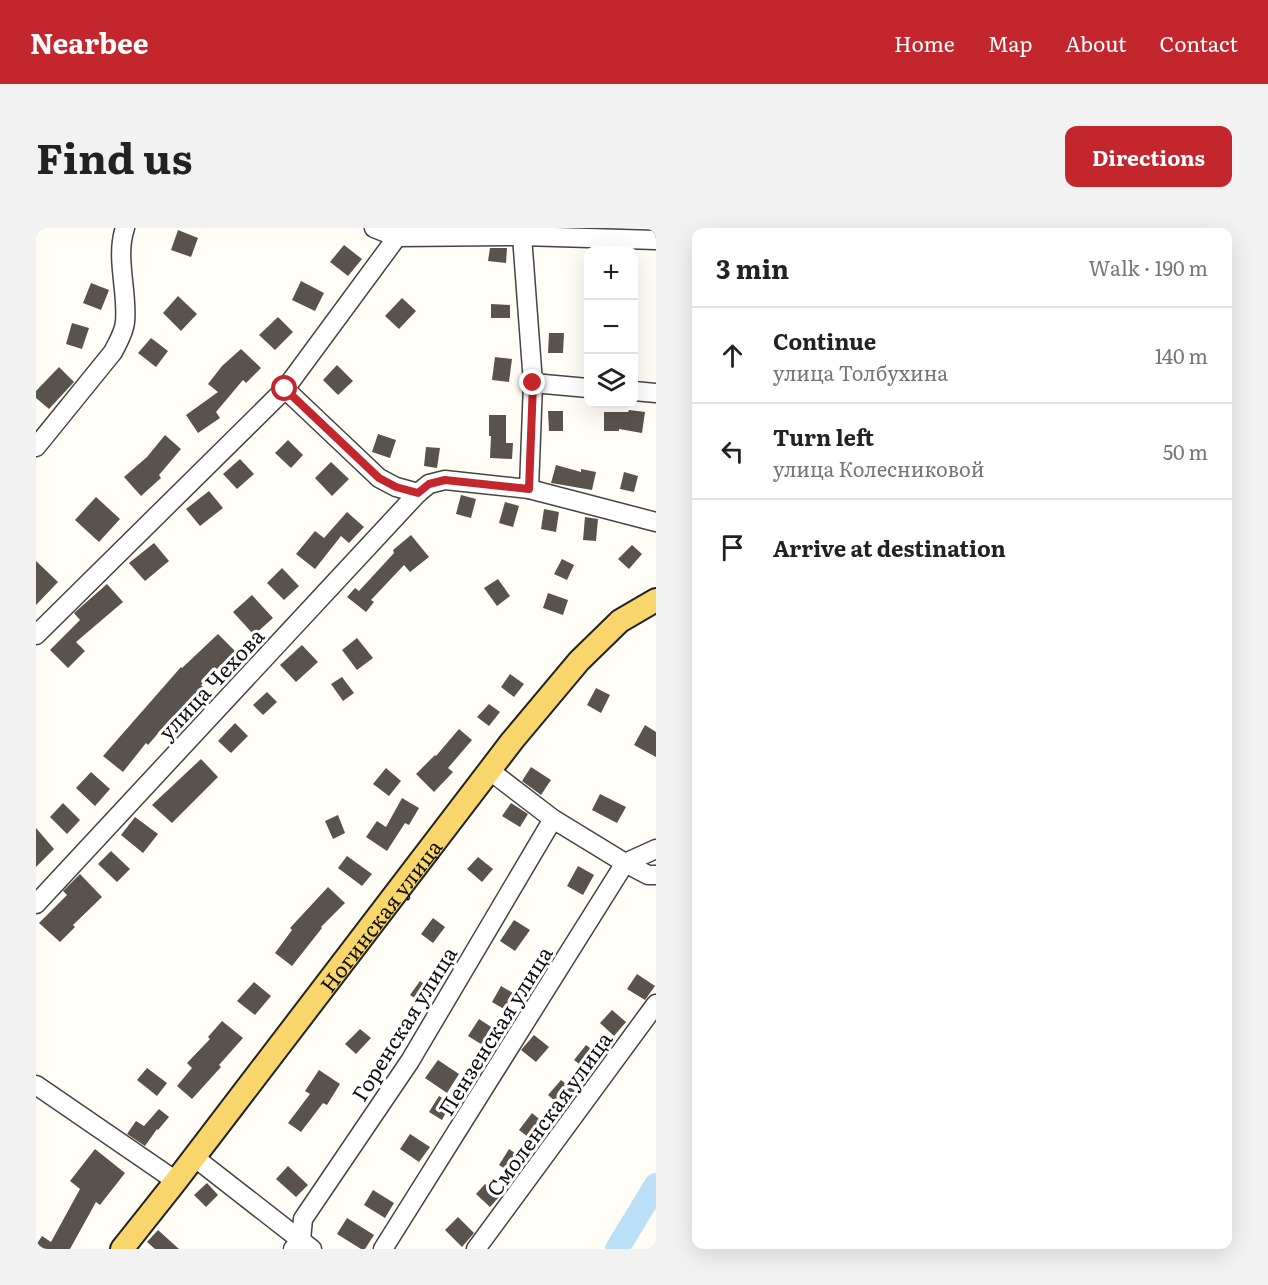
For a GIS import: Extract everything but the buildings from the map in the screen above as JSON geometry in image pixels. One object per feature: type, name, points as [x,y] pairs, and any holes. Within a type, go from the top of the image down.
[{"type":"main road","name":"Ногинская улица","points":[[122,1249],[489,770],[579,661],[620,621],[654,599]]},
{"type":"street","points":[[36,447],[113,352],[122,334],[125,321],[122,262],[125,228]]},
{"type":"street","points":[[374,228],[397,237],[474,232],[522,236],[656,240]]},
{"type":"street","points":[[522,236],[533,383],[529,489]]},
{"type":"street","points":[[36,635],[285,389],[397,237]]},
{"type":"street","points":[[533,383],[584,388]]},
{"type":"street","points":[[285,389],[379,478],[396,487],[418,493],[429,484],[445,480],[529,489],[656,522]]},
{"type":"street","points":[[638,391],[656,393]]},
{"type":"street","name":"улица Чехова","points":[[36,904],[418,493]]},
{"type":"street","points":[[489,770],[553,819],[625,863],[648,875],[656,875]]},
{"type":"street","name":"Горенская улица","points":[[302,1246],[303,1219],[410,1061],[553,819]]},
{"type":"street","points":[[625,863],[656,849]]},
{"type":"street","name":"Пензенская улица","points":[[383,1249],[625,863]]},
{"type":"street","name":"Смоленская улица","points":[[476,1249],[656,1004]]},
{"type":"street","points":[[36,1085],[176,1181]]},
{"type":"street","points":[[194,1156],[302,1246]]},
{"type":"waterway","points":[[617,1249],[656,1185]]},
{"type":"route","points":[[285,389],[379,478],[396,487],[418,493],[429,484],[445,480],[529,489],[533,383]]}]
